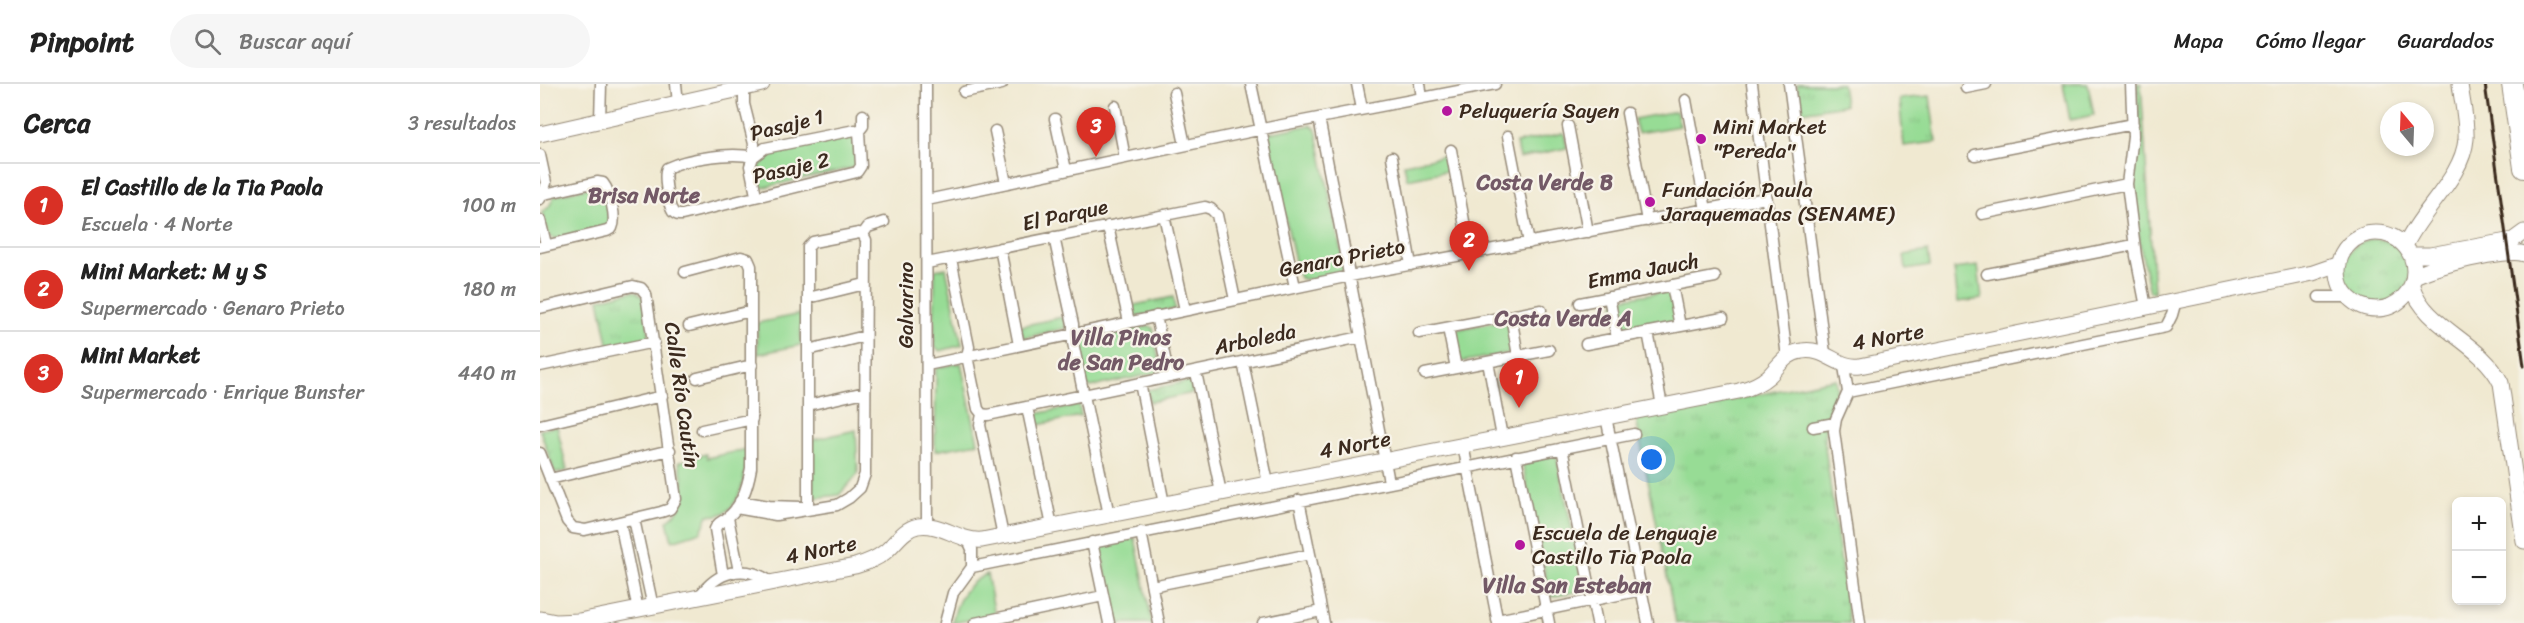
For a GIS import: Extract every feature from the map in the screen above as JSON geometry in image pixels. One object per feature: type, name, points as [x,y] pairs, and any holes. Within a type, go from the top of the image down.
[{"type":"highway","points":[[2512,84],[2524,168]]},
{"type":"street","points":[[600,120],[601,84]]},
{"type":"street","points":[[676,84],[678,103]]},
{"type":"street","points":[[540,134],[744,86],[762,84]]},
{"type":"street","name":"Galvarino","points":[[926,84],[927,525]]},
{"type":"street","points":[[964,92],[1002,84]]},
{"type":"street","points":[[1251,84],[1295,287]]},
{"type":"street","points":[[1357,84],[1362,109]]},
{"type":"street","points":[[1420,84],[1422,98]]},
{"type":"street","points":[[927,200],[1185,145],[1495,84]]},
{"type":"street","points":[[1752,84],[1787,357]]},
{"type":"street","points":[[1789,84],[1825,353]]},
{"type":"street","points":[[1966,88],[1986,84]]},
{"type":"street","points":[[2132,84],[2133,124],[2127,184],[2134,245],[2146,307]]},
{"type":"street","points":[[2460,84],[2466,130],[2463,154],[2454,173],[2419,219],[2408,250],[2416,299],[2431,316],[2480,353],[2493,368],[2501,383],[2524,541]]},
{"type":"street","points":[[744,86],[744,104],[754,144],[750,166],[756,195]]},
{"type":"street","points":[[1174,93],[1185,145]]},
{"type":"street","points":[[1686,100],[1706,210]]},
{"type":"street","points":[[1115,106],[1125,158]]},
{"type":"street","points":[[1627,113],[1647,221]]},
{"type":"street","name":"Pasaje 2","points":[[675,214],[682,215],[756,195],[858,172],[861,166],[859,131],[863,115]]},
{"type":"street","points":[[1055,118],[1066,170]]},
{"type":"street","points":[[1319,118],[1389,482]]},
{"type":"street","points":[[1975,155],[2133,124]]},
{"type":"street","points":[[1568,126],[1588,232]]},
{"type":"street","name":"Pasaje 1","points":[[675,214],[671,208],[664,176],[667,168],[718,156],[753,157],[765,148],[859,131]]},
{"type":"street","points":[[995,131],[1006,183]]},
{"type":"street","points":[[1508,136],[1529,243]]},
{"type":"street","points":[[1451,150],[1470,254]]},
{"type":"street","points":[[540,155],[546,180],[541,196],[603,183],[614,222],[612,228],[607,231],[543,246],[540,219]]},
{"type":"street","points":[[1392,157],[1411,265]]},
{"type":"street","points":[[1982,214],[2127,184]]},
{"type":"street","name":"Genaro Prieto","points":[[927,365],[1350,276],[1766,198]]},
{"type":"street","name":"El Parque","points":[[927,263],[1201,207],[1211,209],[1218,219],[1235,300]]},
{"type":"street","points":[[1164,214],[1185,310]]},
{"type":"street","points":[[2419,219],[2384,234],[2369,234],[2355,240],[2344,250],[2339,264],[2339,282],[2348,297],[2366,308],[2407,308],[2431,316]]},
{"type":"street","points":[[863,234],[868,227],[884,222]]},
{"type":"street","points":[[1108,226],[1129,322]]},
{"type":"street","points":[[738,505],[799,507],[808,510],[842,502],[863,483],[865,474],[866,240],[859,232],[809,245],[808,510]]},
{"type":"street","points":[[2384,234],[2396,238],[2408,250],[2430,255],[2513,240],[2524,232]]},
{"type":"street","points":[[1054,237],[1109,515]]},
{"type":"street","points":[[1987,274],[2134,245]]},
{"type":"street","points":[[1000,248],[1019,345]]},
{"type":"street","points":[[2387,308],[2404,298],[2413,281],[2432,268],[2514,252],[2524,254]]},
{"type":"street","points":[[685,272],[741,257],[748,259],[751,266],[751,468],[738,505],[728,518],[718,523],[715,529],[723,575]]},
{"type":"street","points":[[951,259],[969,348],[968,356],[978,409],[982,414],[980,425],[1003,536]]},
{"type":"street","name":"4 Norte","points":[[540,619],[571,622],[863,564],[884,553],[907,531],[927,525],[968,540],[982,540],[1747,389],[1762,381],[1787,357],[1805,350],[1825,353],[1844,366],[1860,366],[2313,273],[2339,264]]},
{"type":"street","name":"Emma Jauch","points":[[1580,303],[1715,277]]},
{"type":"street","points":[[808,298],[866,284]]},
{"type":"street","points":[[1672,285],[1680,326]]},
{"type":"street","name":"Calle Río Cautín","points":[[540,308],[629,287],[641,288],[648,297],[677,496],[670,509],[634,519]]},
{"type":"street","points":[[1609,297],[1617,338]]},
{"type":"street","points":[[2319,297],[2348,297]]},
{"type":"street","points":[[1848,392],[2166,327],[2176,301]]},
{"type":"street","points":[[1419,333],[1541,310]]},
{"type":"street","points":[[689,326],[751,311]]},
{"type":"street","points":[[1156,316],[1169,377]]},
{"type":"street","points":[[1511,316],[1518,356]]},
{"type":"street","points":[[1586,344],[1723,318]]},
{"type":"street","points":[[1448,328],[1456,368]]},
{"type":"street","points":[[1648,332],[1662,406]]},
{"type":"street","points":[[808,350],[865,336]]},
{"type":"street","name":"Arboleda","points":[[982,414],[988,415],[1361,337]]},
{"type":"street","points":[[540,366],[654,342]]},
{"type":"street","points":[[1425,374],[1549,350]]},
{"type":"street","points":[[1243,362],[1268,483]]},
{"type":"street","points":[[1488,362],[1502,437]]},
{"type":"street","points":[[698,378],[752,365]]},
{"type":"street","points":[[1844,366],[1848,392],[1835,423],[1835,442],[1860,623]]},
{"type":"street","points":[[1196,372],[1221,493]]},
{"type":"street","points":[[1140,383],[1164,504]]},
{"type":"street","points":[[808,405],[865,392]]},
{"type":"street","points":[[540,424],[662,396]]},
{"type":"street","points":[[1027,407],[1052,526]]},
{"type":"street","points":[[1606,417],[1648,623]]},
{"type":"street","points":[[702,430],[752,418]]},
{"type":"street","points":[[1814,427],[1835,423]]},
{"type":"street","name":"4 Norte","points":[[972,567],[1634,434]]},
{"type":"street","points":[[1463,445],[1498,621],[1642,590]]},
{"type":"street","points":[[1562,448],[1597,623]]},
{"type":"street","points":[[550,479],[670,450]]},
{"type":"street","points":[[540,453],[567,521],[573,528],[585,530],[634,519],[646,608]]},
{"type":"street","points":[[1516,457],[1549,623]]},
{"type":"street","points":[[1299,500],[1324,623]]},
{"type":"street","points":[[728,518],[739,572]]},
{"type":"street","points":[[620,522],[646,608]]},
{"type":"street","points":[[1141,532],[1159,623]]},
{"type":"street","points":[[945,623],[953,593],[972,567],[972,549],[968,540]]},
{"type":"street","points":[[1092,542],[1109,623]]},
{"type":"street","points":[[1152,586],[1310,554]]},
{"type":"street","points":[[699,597],[711,581],[723,575],[739,572],[754,573],[771,582]]},
{"type":"street","points":[[975,623],[1103,596]]},
{"type":"street","points":[[1263,623],[1321,611]]},
{"type":"street","points":[[540,619],[544,623]]},
{"type":"green space","points":[[1797,84],[1842,84],[1845,105],[1802,112]]},
{"type":"green space","points":[[2063,84],[2088,84],[2094,115],[2070,120]]},
{"type":"green space","points":[[2137,84],[2141,84],[2154,292],[2150,292],[2140,246],[2132,179],[2139,124]]},
{"type":"green space","points":[[1930,96],[1936,142],[1904,146],[1899,99]]},
{"type":"green space","points":[[1676,111],[1680,126],[1638,133],[1634,119]]},
{"type":"green space","points":[[1311,125],[1316,129],[1344,266],[1343,271],[1334,275],[1310,279],[1300,278],[1297,270],[1268,139],[1269,133]]},
{"type":"green space","points":[[1564,133],[1567,148],[1519,158],[1516,143]]},
{"type":"green space","points":[[850,136],[855,141],[856,165],[852,168],[761,188],[757,185],[754,169],[761,165],[764,152]]},
{"type":"green space","points":[[1444,156],[1447,171],[1407,179],[1404,164]]},
{"type":"green space","points":[[597,185],[603,189],[610,222],[607,227],[555,239],[549,236],[542,212],[549,207],[554,196]]},
{"type":"green space","points":[[2376,239],[2389,242],[2400,249],[2407,260],[2410,273],[2407,286],[2400,297],[2389,304],[2376,307],[2363,304],[2352,297],[2345,286],[2342,273],[2345,260],[2352,249],[2363,242]]},
{"type":"green space","points":[[1928,251],[1930,266],[1906,270],[1904,255]]},
{"type":"green space","points":[[1978,266],[1982,299],[1958,302],[1954,269]]},
{"type":"green space","points":[[946,268],[962,345],[940,351],[934,346],[935,270]]},
{"type":"green space","points":[[633,291],[643,298],[650,339],[609,348],[599,299]]},
{"type":"green space","points":[[1667,291],[1671,294],[1676,320],[1672,324],[1623,332],[1618,329],[1614,304],[1618,299]]},
{"type":"green space","points":[[1173,297],[1175,309],[1132,318],[1130,306]]},
{"type":"green space","points":[[801,314],[801,345],[758,354],[757,323]]},
{"type":"green space","points":[[1063,317],[1066,328],[1023,338],[1021,326]]},
{"type":"green space","points":[[1503,320],[1507,322],[1513,352],[1460,362],[1453,335],[1455,330]]},
{"type":"green space","points":[[1150,326],[1153,328],[1161,372],[1091,387],[1086,385],[1080,341]]},
{"type":"green space","points":[[961,363],[978,443],[935,451],[936,368]]},
{"type":"green space","points":[[1836,379],[1837,390],[1826,417],[1824,439],[1849,623],[1676,623],[1636,419]]},
{"type":"green space","points":[[1190,381],[1193,393],[1150,402],[1147,390]]},
{"type":"green space","points":[[1079,405],[1081,416],[1038,425],[1036,414]]},
{"type":"green space","points":[[557,426],[567,471],[555,473],[540,430]]},
{"type":"green space","points":[[856,430],[858,474],[839,495],[813,498],[812,440]]},
{"type":"green space","points":[[747,449],[743,482],[735,503],[719,515],[708,515],[701,532],[672,541],[667,521],[680,508],[684,494],[679,462],[706,454],[707,458]]},
{"type":"green space","points":[[1556,454],[1585,590],[1550,597],[1522,462]]},
{"type":"green space","points":[[1135,538],[1152,623],[1115,623],[1100,545]]},
{"type":"green space","points":[[987,574],[995,615],[952,623],[956,607],[963,594],[979,578]]},
{"type":"railway","points":[[2485,84],[2524,366]]},
{"type":"place","name":"Peluquería Sayen","points":[[1447,111]]},
{"type":"place","name":"Mini Market \"Pereda\"","points":[[1701,139]]},
{"type":"place","name":"Mini Market","points":[[1096,157]]},
{"type":"place","name":"Fundación Paula Jaraquemadas (SENAME)","points":[[1650,202]]},
{"type":"place","name":"Mini Market: M y S","points":[[1469,271]]},
{"type":"place","name":"El Castillo de la Tia Paola","points":[[1519,408]]},
{"type":"place","name":"Escuela de Lenguaje Castillo Tia Paola","points":[[1520,545]]},
{"type":"district","name":"Costa Verde B","points":[[1545,182]]},
{"type":"district","name":"Brisa Norte","points":[[644,195]]},
{"type":"district","name":"Costa Verde A","points":[[1563,318]]},
{"type":"district","name":"Villa Pinos de San Pedro","points":[[1121,350]]},
{"type":"district","name":"Villa San Esteban","points":[[1567,585]]}]
